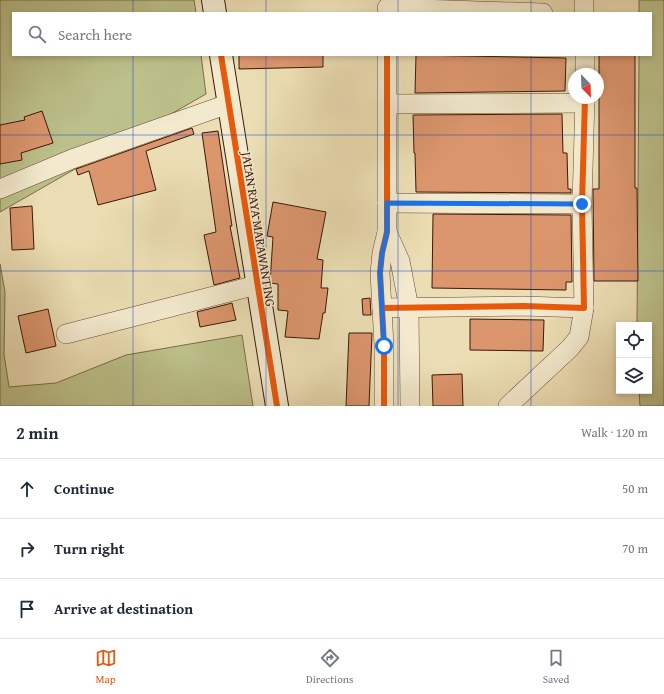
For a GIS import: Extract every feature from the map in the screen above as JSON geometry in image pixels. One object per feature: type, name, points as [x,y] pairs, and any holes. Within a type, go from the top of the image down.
[{"type":"street","points":[[213,0],[215,12]]},
{"type":"street","points":[[584,0],[584,12]]},
{"type":"street","points":[[387,7],[517,12]]},
{"type":"street","name":"JALAN RAYA MARAWANTING","points":[[220,56],[278,406]]},
{"type":"street","points":[[384,406],[384,346],[380,263],[387,232],[388,56]]},
{"type":"street","points":[[585,56],[585,68]]},
{"type":"street","points":[[388,104],[568,100]]},
{"type":"street","points":[[0,189],[72,159],[228,104]]},
{"type":"street","points":[[508,406],[570,348],[579,336],[584,308],[582,204],[585,104]]},
{"type":"street","points":[[387,203],[582,204]]},
{"type":"street","points":[[387,232],[400,261],[409,308],[410,406]]},
{"type":"street","points":[[66,334],[257,285]]},
{"type":"street","points":[[382,308],[523,306],[584,308]]},
{"type":"street","points":[[384,346],[410,346]]},
{"type":"green space","points":[[0,0],[194,0],[196,12],[12,12],[12,56],[201,56],[206,94],[0,212]]},
{"type":"green space","points":[[639,0],[664,0],[664,406],[640,406],[639,394],[652,394],[652,322],[637,322],[639,56],[652,56],[652,12],[639,12]]},
{"type":"green space","points":[[0,264],[5,292],[4,354],[9,387],[56,383],[126,355],[242,335],[253,406],[0,406]]},
{"type":"building","points":[[239,56],[323,56],[323,67],[239,69]]},
{"type":"building","points":[[416,56],[566,58],[565,91],[415,93]]},
{"type":"building","points":[[599,56],[635,56],[635,188],[637,188],[638,281],[594,281],[593,189],[599,189],[599,104],[604,104],[604,68],[599,68]]},
{"type":"building","points":[[42,111],[53,143],[21,153],[22,160],[0,164],[0,125],[25,120],[24,117]]},
{"type":"building","points":[[562,114],[563,153],[567,153],[568,189],[571,189],[571,193],[416,192],[413,115]]},
{"type":"building","points":[[192,128],[194,134],[146,151],[156,190],[98,205],[89,171],[78,175],[76,169]]},
{"type":"building","points":[[218,131],[232,226],[230,226],[240,278],[214,285],[204,235],[216,232],[202,133]]},
{"type":"building","points":[[273,202],[326,212],[317,259],[323,260],[321,288],[328,288],[325,313],[323,313],[319,339],[285,337],[288,311],[278,310],[278,284],[270,283],[273,237],[267,236]]},
{"type":"building","points":[[32,206],[34,249],[12,250],[10,208]]},
{"type":"building","points":[[433,214],[571,215],[572,282],[566,282],[566,290],[432,288]]},
{"type":"building","points":[[370,298],[371,315],[363,315],[362,299]]},
{"type":"building","points":[[232,303],[236,320],[200,327],[197,312]]},
{"type":"building","points":[[48,309],[56,346],[26,353],[18,316]]},
{"type":"building","points":[[470,319],[544,320],[543,351],[470,350]]},
{"type":"building","points":[[349,333],[372,333],[369,406],[346,406]]},
{"type":"building","points":[[462,374],[463,406],[433,406],[432,375]]},
{"type":"cycle path","points":[[221,56],[277,406]]},
{"type":"cycle path","points":[[384,406],[384,345],[380,273],[382,253],[387,232],[387,56]]},
{"type":"cycle path","points":[[382,308],[523,306],[584,308],[582,204],[585,104]]},
{"type":"route","points":[[384,346],[380,263],[387,232],[387,203],[582,204]]}]
